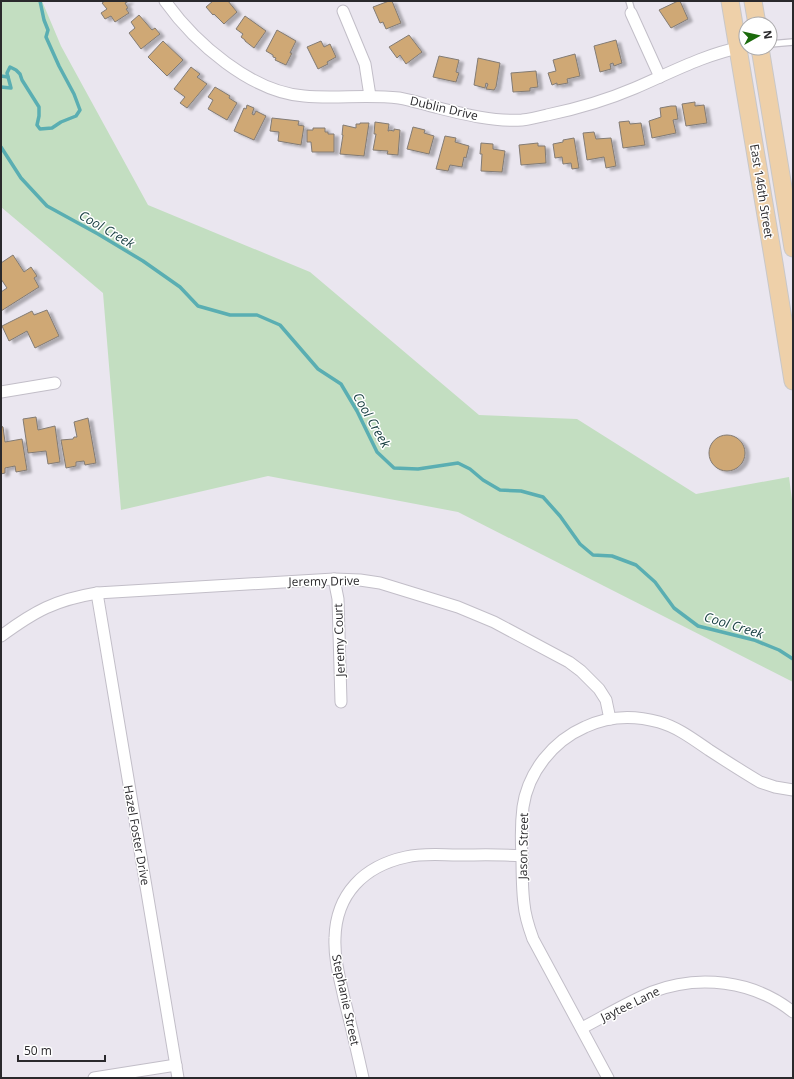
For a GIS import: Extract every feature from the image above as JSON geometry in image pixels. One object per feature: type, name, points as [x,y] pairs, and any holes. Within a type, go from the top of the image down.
[{"type":"main road","name":"East 146th Street","points":[[730,1],[738,32]]},
{"type":"main road","points":[[753,1],[756,16]]},
{"type":"main road","name":"East 146th Street","points":[[743,56],[793,381]]},
{"type":"main road","name":"East 146th Street","points":[[761,56],[793,248]]},
{"type":"street","name":"Dublin Drive","points":[[165,1],[185,26],[225,62],[247,77],[288,94],[305,96],[370,96],[400,98],[491,119],[522,120],[548,115],[588,104],[633,89],[697,60],[738,49]]},
{"type":"street","points":[[343,11],[365,64],[370,96]]},
{"type":"street","points":[[631,13],[660,77]]},
{"type":"street","points":[[1,392],[55,383]]},
{"type":"street","name":"Jeremy Drive","points":[[1,636],[23,619],[40,610],[61,601],[97,593],[334,579],[360,580],[380,583],[458,607],[494,622],[569,662],[599,688],[606,700],[610,719]]},
{"type":"street","name":"Jeremy Court","points":[[334,579],[338,599],[341,702]]},
{"type":"street","name":"Hazel Foster Drive","points":[[97,593],[178,1078]]},
{"type":"street","name":"Jason Street","points":[[608,1078],[533,940],[526,917],[522,856],[523,807],[528,786],[539,766],[560,741],[571,734],[594,723],[628,717],[644,719],[672,727],[760,782],[775,787],[793,790]]},
{"type":"street","name":"Stephanie Street","points":[[363,1078],[336,962],[334,938],[342,904],[352,888],[362,876],[375,868],[407,856],[522,856]]},
{"type":"street","name":"Jaytee Lane","points":[[582,1028],[651,992],[692,983],[718,982],[753,990],[771,998],[793,1012]]},
{"type":"street","points":[[94,1078],[176,1065]]},
{"type":"lane","points":[[629,1],[632,8],[631,13]]},
{"type":"lane","points":[[778,43],[793,42]]},
{"type":"green space","points":[[1,1],[42,1],[61,46],[148,205],[310,272],[479,415],[577,419],[696,494],[789,477],[793,507],[793,682],[458,512],[268,476],[121,510],[103,293],[1,207]]},
{"type":"building","points":[[105,1],[129,1],[125,3],[128,8],[126,9],[129,13],[115,22],[111,16],[105,19],[101,13],[107,9],[102,3]]},
{"type":"building","points":[[213,1],[228,1],[237,12],[224,24],[206,7]]},
{"type":"building","points":[[392,1],[401,23],[386,29],[383,22],[380,23],[373,7]]},
{"type":"building","points":[[680,1],[688,19],[671,28],[659,10]]},
{"type":"building","points":[[139,15],[152,30],[155,28],[160,34],[141,49],[129,33],[135,28],[131,22]]},
{"type":"building","points":[[245,16],[266,31],[254,48],[241,37],[243,34],[236,29]]},
{"type":"building","points":[[277,30],[296,41],[286,65],[275,60],[276,58],[273,57],[273,55],[266,51]]},
{"type":"building","points":[[409,35],[422,52],[406,64],[400,55],[397,58],[389,47]]},
{"type":"building","points":[[616,40],[622,63],[614,66],[613,63],[610,64],[611,69],[600,72],[594,46]]},
{"type":"building","points":[[163,41],[183,60],[167,76],[148,57]]},
{"type":"building","points":[[321,41],[324,47],[330,44],[336,57],[327,62],[328,64],[318,69],[307,47]]},
{"type":"building","points":[[575,54],[580,76],[567,79],[568,83],[557,85],[557,83],[552,85],[548,73],[556,71],[553,60]]},
{"type":"building","points":[[439,56],[459,60],[456,72],[459,73],[456,82],[433,77]]},
{"type":"building","points":[[478,58],[500,63],[496,87],[494,90],[486,89],[488,84],[486,83],[485,88],[474,85]]},
{"type":"building","points":[[191,67],[200,74],[197,77],[207,84],[187,108],[180,103],[185,97],[174,89]]},
{"type":"building","points":[[536,71],[538,87],[530,88],[530,91],[513,92],[511,73]]},
{"type":"building","points":[[215,87],[230,96],[229,98],[237,103],[227,120],[208,109],[213,100],[208,97]]},
{"type":"building","points":[[695,102],[695,106],[704,105],[707,123],[686,126],[682,104]]},
{"type":"building","points":[[247,105],[254,108],[252,114],[254,115],[256,111],[266,116],[254,140],[234,131],[244,108],[246,109]]},
{"type":"building","points":[[676,106],[678,119],[673,120],[676,133],[652,138],[649,121],[661,117],[660,108]]},
{"type":"building","points":[[272,118],[299,121],[298,125],[304,126],[301,145],[278,141],[279,132],[270,131]]},
{"type":"building","points":[[629,121],[630,124],[641,123],[645,145],[623,148],[619,122]]},
{"type":"building","points":[[375,122],[389,124],[388,131],[394,131],[394,129],[400,130],[398,155],[387,154],[388,151],[373,150],[376,134],[374,134]]},
{"type":"building","points":[[369,123],[364,156],[340,154],[343,125],[356,128],[356,124]]},
{"type":"building","points":[[413,127],[425,130],[424,133],[434,136],[429,154],[407,149]]},
{"type":"building","points":[[313,128],[325,128],[325,132],[328,132],[328,134],[334,134],[334,152],[312,152],[311,142],[307,142],[307,130],[313,130]]},
{"type":"building","points":[[594,132],[596,139],[611,138],[616,166],[606,168],[604,157],[587,160],[583,133]]},
{"type":"building","points":[[445,136],[456,138],[455,142],[469,146],[466,158],[464,157],[462,167],[450,165],[448,171],[436,169]]},
{"type":"building","points":[[574,138],[579,168],[572,169],[571,163],[563,164],[562,157],[555,158],[553,144]]},
{"type":"building","points":[[481,143],[493,144],[493,149],[505,151],[502,172],[481,171]]},
{"type":"building","points":[[538,143],[538,146],[545,146],[546,163],[521,165],[519,145]]},
{"type":"building","points":[[13,255],[24,272],[31,267],[37,276],[34,278],[39,287],[1,311],[1,292],[7,288],[1,279],[1,263]]},
{"type":"building","points":[[47,310],[59,336],[35,348],[27,331],[9,341],[2,326],[32,311],[34,315]]},
{"type":"building","points":[[36,417],[38,430],[55,426],[60,462],[48,464],[46,451],[28,453],[23,419]]},
{"type":"building","points":[[88,418],[96,463],[85,465],[84,461],[76,462],[76,466],[66,468],[61,440],[73,439],[74,437],[77,437],[74,422]]},
{"type":"building","points":[[1,426],[3,427],[5,442],[22,439],[27,470],[16,472],[15,466],[5,468],[5,473],[1,474]]},
{"type":"building","points":[[727,435],[740,440],[745,453],[740,466],[727,471],[714,466],[709,453],[714,440]]},
{"type":"waterway","points":[[1,87],[11,88],[7,73],[10,67],[20,74],[22,80],[39,107],[37,125],[40,129],[52,128],[61,122],[76,116],[80,110],[74,94],[46,37],[48,30],[40,1]]},
{"type":"waterway","points":[[1,76],[8,77]]},
{"type":"waterway","name":"Cool Creek","points":[[1,147],[21,178],[47,206],[143,261],[180,287],[198,306],[230,315],[257,315],[280,325],[318,369],[341,384],[357,411],[377,452],[394,468],[418,469],[458,463],[470,469],[483,480],[500,490],[521,491],[543,497],[560,516],[580,544],[593,555],[612,556],[636,565],[655,582],[674,608],[698,626],[754,640],[779,650],[793,659]]}]
